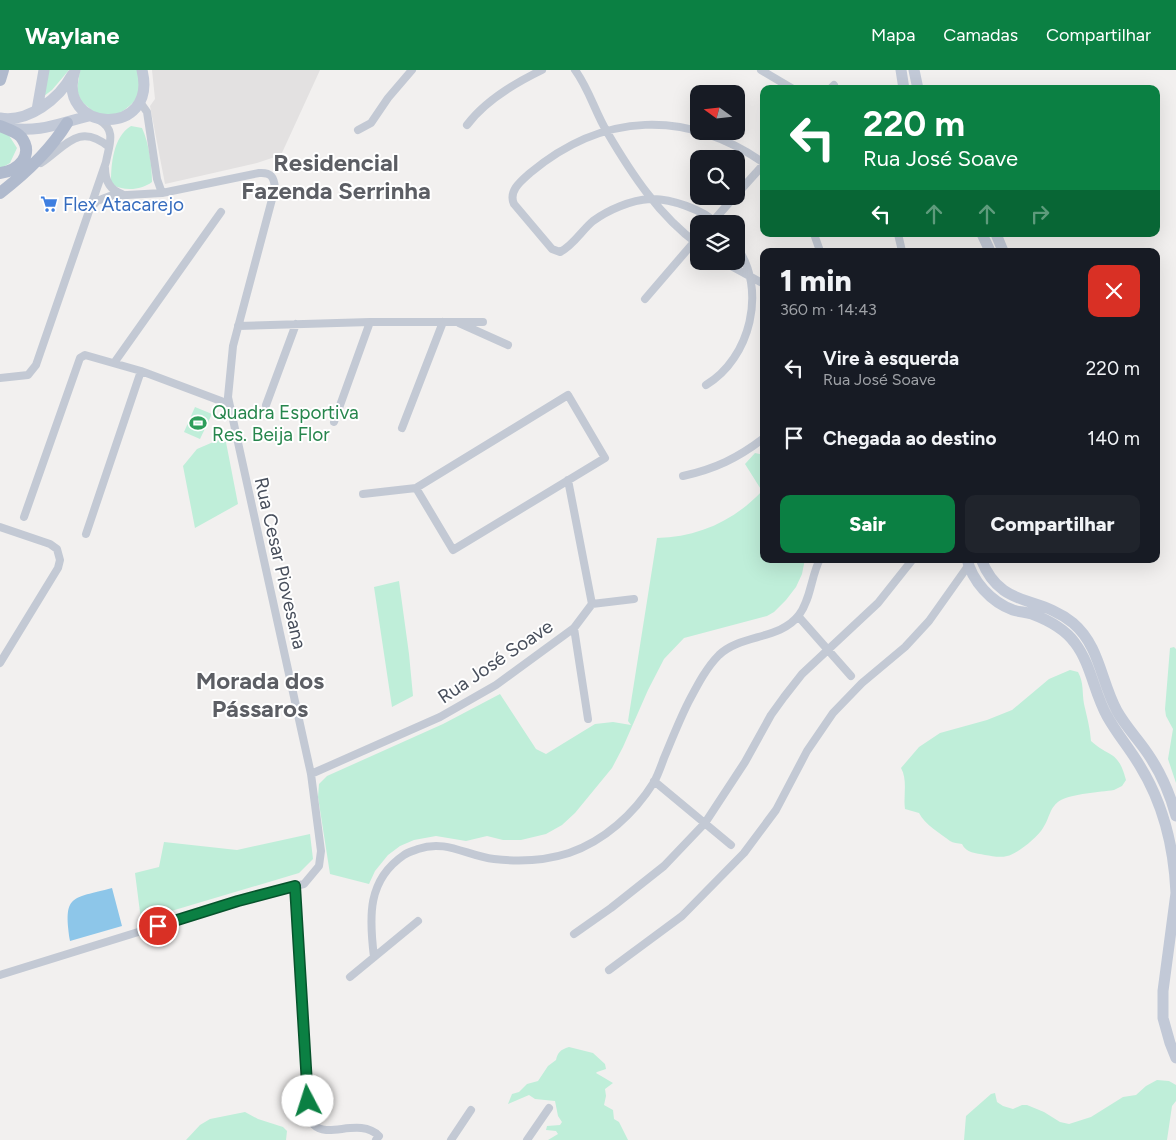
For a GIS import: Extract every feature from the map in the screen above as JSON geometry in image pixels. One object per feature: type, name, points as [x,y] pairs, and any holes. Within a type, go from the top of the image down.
[{"type":"main road","points":[[0,80],[4,70]]},
{"type":"main road","points":[[37,110],[44,70]]},
{"type":"main road","points":[[0,126],[33,129],[48,128],[94,118],[111,120],[123,118],[140,102],[144,92],[142,70]]},
{"type":"main road","points":[[901,70],[903,85]]},
{"type":"main road","points":[[914,70],[917,85]]},
{"type":"main road","points":[[0,118],[14,119],[37,110],[66,86],[74,71]]},
{"type":"main road","points":[[74,71],[72,84],[74,96],[79,106],[94,118]]},
{"type":"main road","points":[[0,192],[41,157],[67,123]]},
{"type":"main road","points":[[0,126],[21,137],[25,144],[26,153],[19,166],[12,171],[0,173]]},
{"type":"main road","points":[[968,563],[979,585],[994,600],[1013,610],[1031,614],[1056,625],[1075,643],[1088,667],[1107,716],[1141,768],[1160,806],[1169,834],[1174,863],[1176,893],[1163,991],[1163,1018],[1176,1058]]},
{"type":"main road","points":[[983,563],[987,574],[1002,591],[1023,601],[1050,609],[1073,623],[1082,632],[1097,658],[1107,690],[1117,711],[1130,733],[1148,755],[1164,782],[1176,816]]},
{"type":"street","points":[[358,130],[371,123],[388,98],[412,70]]},
{"type":"street","points":[[467,125],[497,97],[542,70]]},
{"type":"street","points":[[575,70],[582,80],[606,131],[650,199],[690,237]]},
{"type":"street","points":[[760,70],[786,85]]},
{"type":"street","points":[[88,211],[97,201],[103,198],[162,193],[157,179],[147,112],[140,102]]},
{"type":"street","points":[[94,118],[109,128],[111,134],[105,176],[112,189],[125,195]]},
{"type":"street","points":[[706,215],[684,206],[650,199],[632,202],[601,216],[560,252],[552,249],[514,204],[512,193],[546,160],[580,140],[625,126],[644,124],[686,128],[727,141],[760,161]]},
{"type":"street","points":[[22,175],[79,136],[95,138],[109,147]]},
{"type":"street","points":[[0,378],[28,375],[36,365],[106,162]]},
{"type":"street","points":[[745,186],[760,169]]},
{"type":"street","name":"Rua Cesar Piovesana","points":[[162,193],[267,172],[275,180],[275,188],[238,326],[229,374],[228,397],[311,774],[321,851],[320,866],[304,884],[295,886]]},
{"type":"street","points":[[721,215],[729,205]]},
{"type":"street","points":[[114,363],[220,212]]},
{"type":"street","points":[[645,299],[690,251]]},
{"type":"street","points":[[706,385],[716,379],[726,369],[746,334],[752,307],[750,278],[745,262]]},
{"type":"street","points":[[737,270],[760,282]]},
{"type":"street","points":[[238,326],[370,322],[483,322]]},
{"type":"street","points":[[334,422],[370,322]]},
{"type":"street","points":[[402,428],[442,322]]},
{"type":"street","points":[[458,322],[508,346]]},
{"type":"street","points":[[266,405],[296,324]]},
{"type":"street","points":[[24,517],[80,358],[85,355],[141,371],[229,404]]},
{"type":"street","points":[[86,534],[141,371]]},
{"type":"street","points":[[364,494],[416,488],[568,395],[605,458],[453,550],[416,488]]},
{"type":"street","points":[[683,476],[706,471],[728,462],[760,441]]},
{"type":"street","points":[[568,480],[592,604],[634,599]]},
{"type":"street","points":[[0,527],[50,544],[57,548],[60,560],[53,578],[0,664]]},
{"type":"street","points":[[374,956],[371,912],[377,886],[387,868],[405,854],[430,845],[449,847],[492,859],[530,862],[569,853],[601,837],[629,816],[654,781],[696,687],[719,655],[732,646],[779,629],[798,616],[808,595],[819,563]]},
{"type":"street","points":[[574,934],[611,908],[664,866],[705,823],[745,762],[771,715],[802,674],[878,603],[910,563]]},
{"type":"street","points":[[609,970],[682,916],[744,853],[776,810],[807,751],[833,713],[862,683],[905,646],[929,621],[967,563]]},
{"type":"street","name":"Rua José Soave","points":[[311,774],[440,717],[496,685],[574,628],[592,604]]},
{"type":"street","points":[[798,616],[851,676]]},
{"type":"street","points":[[574,628],[588,719]]},
{"type":"street","points":[[654,781],[731,845]]},
{"type":"street","points":[[0,975],[238,901],[295,886],[300,947],[306,1088],[310,1115],[314,1124],[320,1128],[330,1130],[367,1128],[373,1130],[377,1138]]},
{"type":"street","points":[[350,977],[418,921]]},
{"type":"street","points":[[527,1140],[549,1108]]},
{"type":"street","points":[[451,1140],[471,1110]]},
{"type":"shaded area","points":[[152,70],[320,70],[281,155],[257,163],[165,184],[150,106],[155,99]]},
{"type":"green space","points":[[47,70],[69,70],[52,90],[44,96]]},
{"type":"green space","points":[[80,70],[137,70],[140,86],[137,97],[130,106],[117,115],[96,114],[81,101],[77,90]]},
{"type":"green space","points":[[131,126],[142,128],[147,141],[152,182],[142,187],[126,189],[111,184],[112,168],[114,152],[120,137]]},
{"type":"green space","points":[[0,132],[8,134],[17,148],[10,163],[3,167],[0,167]]},
{"type":"green space","name":"Quadra Esportiva Res. Beija Flor","points":[[195,407],[212,414],[200,439],[184,432]]},
{"type":"green space","points":[[225,437],[238,504],[195,528],[183,466],[197,449]]},
{"type":"green space","points":[[755,453],[760,454],[760,488],[745,464]]},
{"type":"green space","points":[[760,493],[760,563],[804,563],[796,587],[774,612],[767,616],[684,638],[664,659],[612,768],[575,813],[562,825],[546,834],[521,840],[503,840],[487,836],[466,841],[436,836],[414,840],[400,846],[388,855],[375,871],[369,884],[330,874],[318,797],[319,784],[327,776],[443,724],[500,694],[536,749],[546,754],[595,724],[613,722],[631,725],[628,721],[657,538],[701,531],[727,519]]},
{"type":"green space","points":[[399,581],[413,696],[392,707],[374,587]]},
{"type":"green space","points":[[1174,647],[1176,649],[1176,783],[1168,759],[1173,729],[1166,716],[1165,709],[1170,648]]},
{"type":"green space","points":[[1070,670],[1078,672],[1081,680],[1091,741],[1113,756],[1120,764],[1126,780],[1122,786],[1114,790],[1079,795],[1061,800],[1054,806],[1037,836],[1016,852],[1004,857],[969,851],[962,844],[951,842],[925,821],[919,813],[905,809],[905,783],[901,768],[919,747],[940,733],[987,720],[1012,710],[1049,679]]},
{"type":"green space","points":[[310,834],[313,859],[299,873],[141,920],[135,873],[159,867],[164,842],[237,850]]},
{"type":"green space","points":[[569,1047],[593,1053],[605,1064],[606,1069],[596,1073],[613,1083],[605,1089],[604,1105],[613,1110],[614,1119],[619,1122],[628,1140],[548,1140],[558,1134],[556,1131],[546,1130],[547,1126],[560,1125],[562,1122],[558,1116],[555,1101],[535,1099],[529,1095],[508,1104],[512,1094],[519,1092],[527,1084],[538,1081],[548,1066],[556,1060],[560,1052]]},
{"type":"green space","points":[[1157,1080],[1169,1081],[1176,1085],[1176,1101],[1172,1106],[1167,1140],[964,1140],[966,1116],[991,1094],[995,1093],[997,1102],[1003,1106],[1013,1109],[1027,1105],[1044,1112],[1060,1122],[1069,1124],[1091,1117],[1123,1097],[1136,1095],[1146,1086]]},
{"type":"green space","points":[[245,1112],[258,1119],[283,1127],[287,1131],[286,1140],[186,1140],[200,1125],[210,1119]]},
{"type":"water","points":[[112,888],[122,926],[70,941],[68,926],[69,906],[79,897]]},
{"type":"place","name":"Flex Atacarejo","points":[[49,204]]},
{"type":"place","name":"Quadra Esportiva Res. Beija Flor","points":[[198,423]]},
{"type":"district","name":"Residencial Fazenda Serrinha","points":[[336,177]]},
{"type":"district","name":"Morada dos Pássaros","points":[[260,695]]},
{"type":"route","points":[[158,926],[238,901],[295,886],[308,1101]]}]
